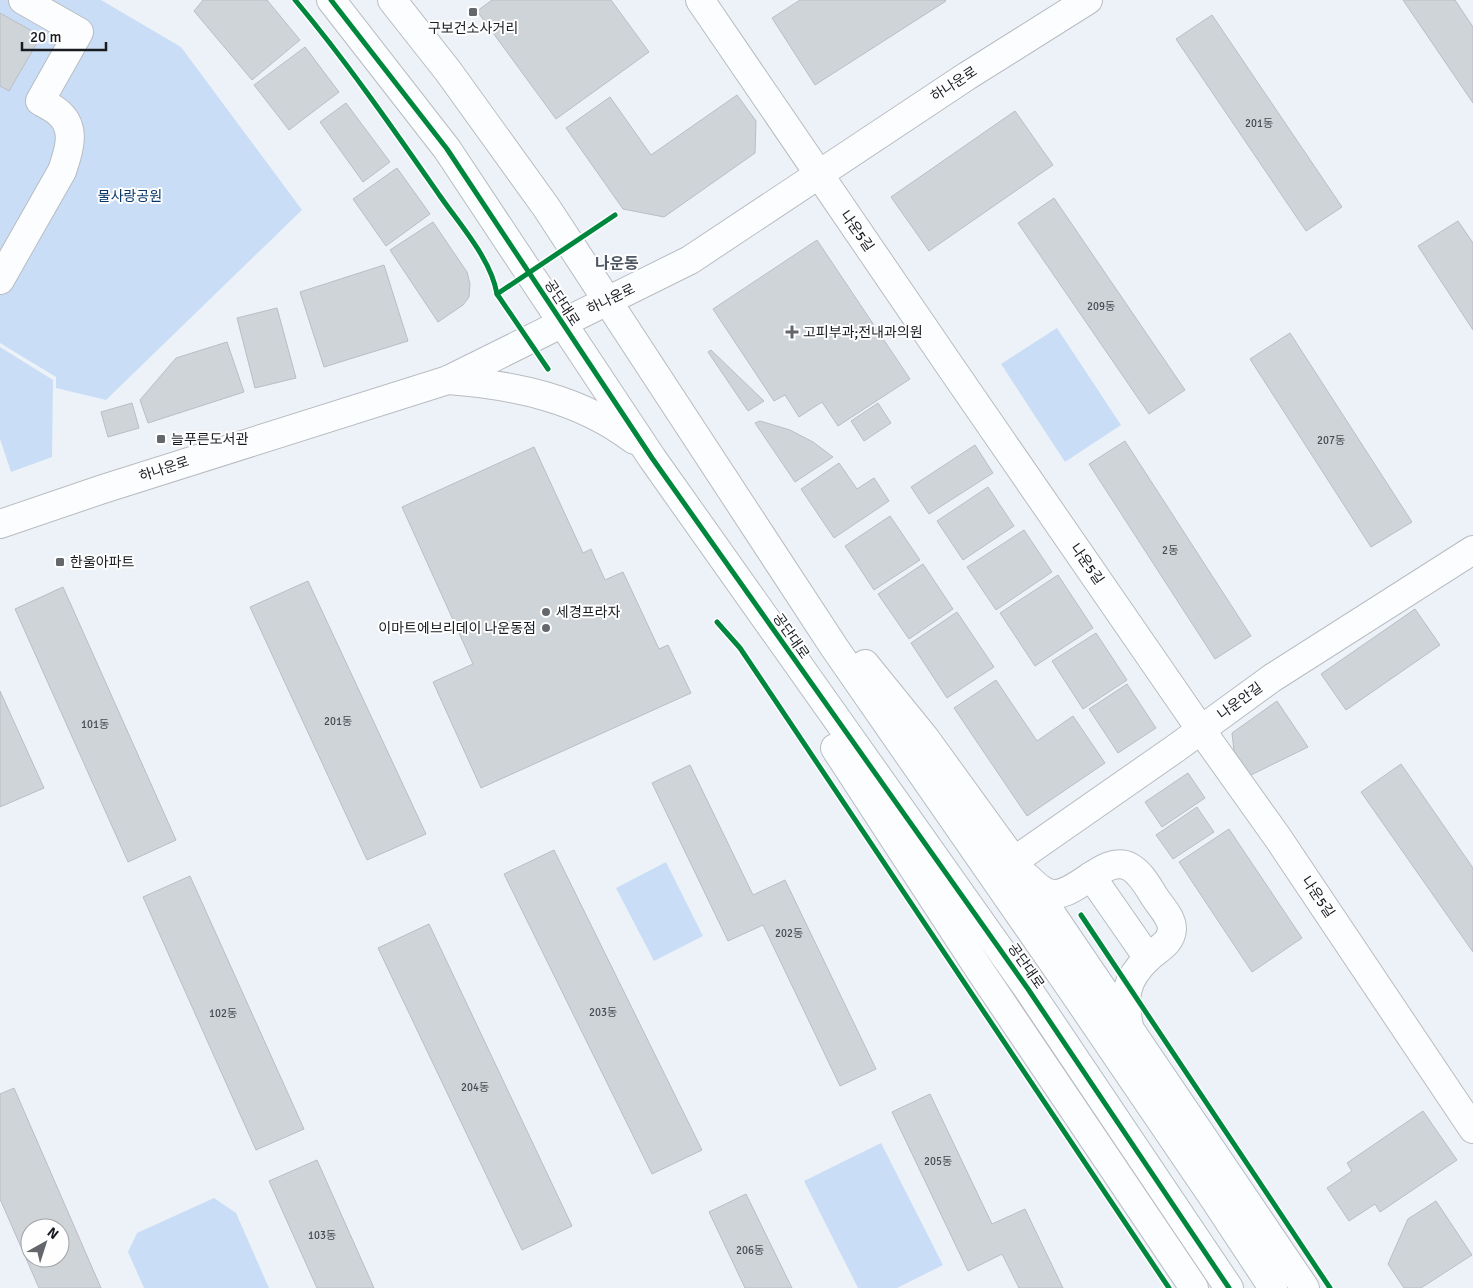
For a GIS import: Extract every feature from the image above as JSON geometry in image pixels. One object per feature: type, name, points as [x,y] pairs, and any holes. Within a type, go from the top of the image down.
[{"type":"street","points":[[0,280],[62,171],[68,153],[70,135],[67,122],[60,113],[40,101],[79,32],[23,0]]},
{"type":"street","name":"공단대로","points":[[331,0],[447,149],[652,458],[1028,989],[1229,1288]]},
{"type":"street","name":"공단대로","points":[[392,0],[448,71],[546,208],[834,647],[1110,1046],[1273,1288]]},
{"type":"street","name":"나운5길","points":[[700,0],[818,176],[1201,730],[1278,838],[1473,1129]]},
{"type":"street","name":"하나운로","points":[[0,524],[122,483],[448,380],[690,260],[967,76],[1088,0]]},
{"type":"street","points":[[448,380],[488,383],[562,400],[618,428],[637,442],[652,458],[813,715],[970,956],[1194,1288]]},
{"type":"street","points":[[742,508],[925,738],[1019,868],[1305,1288]]},
{"type":"street","name":"나운안길","points":[[1019,868],[1272,678],[1473,550]]},
{"type":"street","points":[[1019,868],[1047,893],[1058,894],[1114,865],[1127,865],[1138,872],[1170,920],[1172,929],[1169,939],[1164,946],[1148,958],[1133,977],[1126,992],[1125,1009],[1129,1029]]},
{"type":"street","points":[[1091,876],[1148,958]]},
{"type":"green space","name":"물사랑공원","points":[[0,0],[101,0],[181,47],[302,210],[106,400],[56,388],[56,377],[0,343]]},
{"type":"green space","points":[[1057,328],[1121,425],[1065,462],[1001,364]]},
{"type":"green space","points":[[0,347],[53,380],[52,457],[11,472],[0,439]]},
{"type":"green space","points":[[666,862],[703,936],[654,961],[616,888]]},
{"type":"green space","points":[[881,1143],[943,1265],[897,1288],[858,1288],[804,1181]]},
{"type":"green space","points":[[214,1198],[236,1213],[269,1288],[144,1288],[128,1252],[137,1233]]},
{"type":"building","points":[[203,0],[267,0],[300,40],[252,80],[194,11]]},
{"type":"building","points":[[492,0],[611,0],[649,52],[556,119],[477,11]]},
{"type":"building","points":[[800,0],[946,1],[815,85],[772,18]]},
{"type":"building","points":[[1403,0],[1455,0],[1473,27],[1473,103]]},
{"type":"building","points":[[0,13],[41,36],[9,91],[0,86]]},
{"type":"building","points":[[1212,15],[1342,207],[1306,231],[1176,39]]},
{"type":"building","points":[[305,47],[339,92],[289,130],[254,85]]},
{"type":"building","points":[[737,95],[756,121],[755,153],[664,217],[623,209],[566,128],[610,97],[651,155]]},
{"type":"building","points":[[346,103],[390,162],[363,182],[320,122]]},
{"type":"building","points":[[1015,111],[1053,165],[929,251],[891,197]]},
{"type":"building","points":[[397,168],[430,214],[386,246],[353,199]]},
{"type":"building","points":[[1054,198],[1185,390],[1149,414],[1018,223]]},
{"type":"building","points":[[1458,221],[1473,243],[1473,330],[1418,246]]},
{"type":"building","points":[[433,222],[467,272],[470,284],[469,297],[463,305],[438,322],[390,250]]},
{"type":"building","points":[[817,240],[910,379],[838,426],[822,402],[799,417],[785,395],[774,401],[713,309]]},
{"type":"building","points":[[384,265],[408,341],[324,367],[300,292]]},
{"type":"building","points":[[277,308],[296,378],[255,388],[237,318]]},
{"type":"building","points":[[1290,333],[1412,522],[1371,547],[1250,359]]},
{"type":"building","points":[[227,342],[244,392],[148,423],[140,400],[176,358]]},
{"type":"building","points":[[711,350],[764,401],[748,411],[708,352]]},
{"type":"building","points":[[132,403],[139,428],[108,437],[101,412]]},
{"type":"building","points":[[878,403],[891,423],[864,441],[851,421]]},
{"type":"building","points":[[760,421],[790,430],[813,442],[833,457],[795,482],[755,423]]},
{"type":"building","points":[[1125,441],[1251,636],[1215,659],[1089,464]]},
{"type":"building","points":[[975,445],[993,473],[929,514],[911,487]]},
{"type":"building","name":"세경프라자","points":[[534,447],[583,553],[591,549],[605,580],[623,572],[659,649],[668,645],[691,693],[481,788],[433,682],[473,664],[402,507]]},
{"type":"building","points":[[839,463],[857,489],[874,478],[889,501],[834,538],[801,489]]},
{"type":"building","points":[[988,487],[1014,526],[963,560],[937,521]]},
{"type":"building","points":[[890,516],[920,560],[874,590],[845,546]]},
{"type":"building","points":[[1024,530],[1052,572],[996,610],[967,567]]},
{"type":"building","points":[[923,564],[953,609],[909,639],[878,594]]},
{"type":"building","points":[[1058,575],[1093,628],[1035,666],[1000,613]]},
{"type":"building","points":[[308,581],[426,834],[367,860],[250,607]]},
{"type":"building","points":[[63,587],[176,840],[128,862],[15,609]]},
{"type":"building","points":[[1415,609],[1440,645],[1346,710],[1321,674]]},
{"type":"building","points":[[957,612],[994,667],[947,698],[911,643]]},
{"type":"building","points":[[1096,633],[1127,680],[1083,709],[1052,661]]},
{"type":"building","points":[[996,680],[1037,741],[1073,716],[1105,763],[1027,816],[954,708]]},
{"type":"building","points":[[1127,684],[1156,728],[1118,753],[1089,709]]},
{"type":"building","points":[[0,691],[44,788],[0,807]]},
{"type":"building","points":[[1277,701],[1308,747],[1251,775],[1234,751],[1232,733]]},
{"type":"building","points":[[1401,764],[1473,868],[1473,952],[1361,792]]},
{"type":"building","points":[[690,765],[753,895],[785,880],[876,1069],[840,1086],[763,925],[728,941],[652,783]]},
{"type":"building","points":[[1188,773],[1205,798],[1162,827],[1145,802]]},
{"type":"building","points":[[1197,807],[1214,832],[1173,859],[1156,835]]},
{"type":"building","points":[[1229,829],[1302,938],[1252,972],[1179,862]]},
{"type":"building","points":[[554,850],[702,1150],[652,1174],[504,874]]},
{"type":"building","points":[[190,876],[304,1129],[256,1150],[143,897]]},
{"type":"building","points":[[429,924],[572,1226],[522,1250],[378,948]]},
{"type":"building","points":[[14,1088],[101,1288],[39,1288],[30,1268],[70,1268],[70,1218],[20,1218],[20,1245],[0,1199],[0,1094]]},
{"type":"building","points":[[930,1094],[992,1224],[1025,1209],[1063,1288],[1019,1288],[1002,1254],[968,1271],[892,1112]]},
{"type":"building","points":[[1423,1111],[1457,1160],[1380,1212],[1375,1204],[1349,1221],[1327,1188],[1352,1171],[1347,1163]]},
{"type":"building","points":[[317,1160],[374,1288],[317,1288],[269,1181]]},
{"type":"building","points":[[746,1194],[792,1288],[745,1288],[709,1212]]},
{"type":"building","points":[[1436,1201],[1472,1255],[1421,1288],[1404,1288],[1388,1264],[1408,1219]]},
{"type":"cycle path","points":[[295,0],[370,96],[474,243],[494,281],[497,294],[548,369]]},
{"type":"cycle path","points":[[331,0],[447,149],[652,458],[1028,989],[1229,1288]]},
{"type":"cycle path","points":[[497,294],[615,215]]},
{"type":"cycle path","points":[[717,622],[740,648],[1169,1288]]},
{"type":"cycle path","points":[[1081,915],[1330,1288]]},
{"type":"place","name":"구보건소사거리","points":[[473,12]]},
{"type":"place","name":"고피부과;전내과의원","points":[[792,332]]},
{"type":"place","name":"늘푸른도서관","points":[[161,439]]},
{"type":"place","name":"한울아파트","points":[[60,562]]},
{"type":"place","name":"세경프라자","points":[[546,612]]},
{"type":"place","name":"이마트에브리데이 나운동점","points":[[546,628]]},
{"type":"district","name":"나운동","points":[[617,264]]}]
